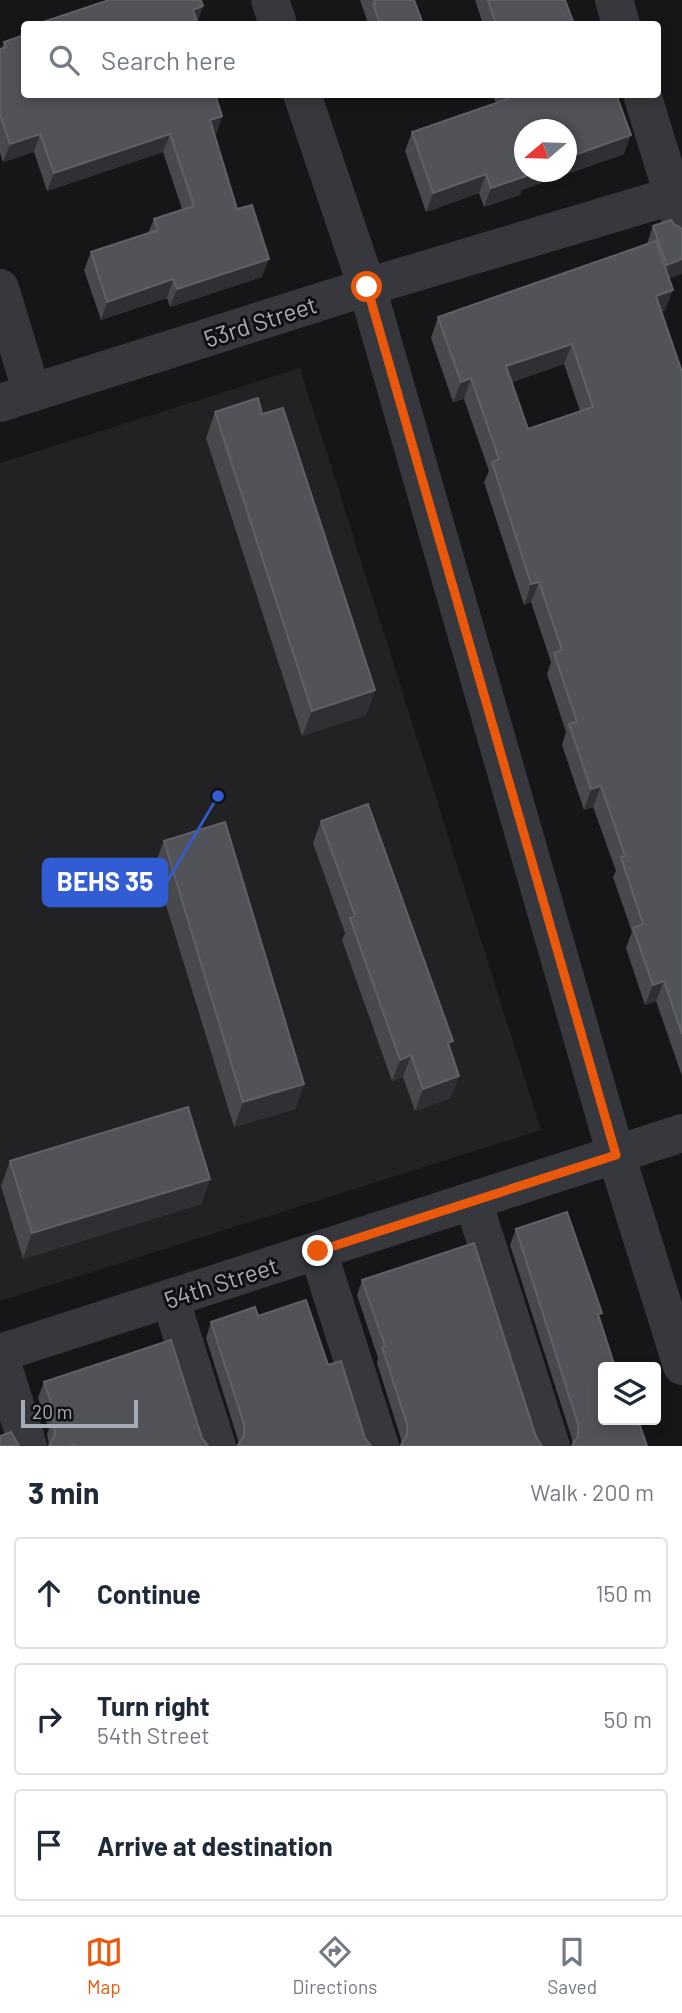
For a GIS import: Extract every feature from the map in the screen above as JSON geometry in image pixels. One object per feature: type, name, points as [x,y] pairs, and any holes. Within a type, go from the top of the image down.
[{"type":"street","points":[[270,0],[277,21]]},
{"type":"street","points":[[614,0],[620,21]]},
{"type":"street","points":[[303,98],[367,287],[616,1155],[682,1366]]},
{"type":"street","points":[[643,98],[679,205]]},
{"type":"street","name":"53rd Street","points":[[16,398],[367,287],[679,205]]},
{"type":"street","points":[[0,288],[16,398]]},
{"type":"street","name":"54th Street","points":[[0,1355],[682,1133]]},
{"type":"street","points":[[473,1201],[551,1446]]},
{"type":"street","points":[[318,1251],[380,1446]]},
{"type":"street","points":[[170,1298],[217,1446]]},
{"type":"street","points":[[0,1355],[29,1446]]},
{"type":"shaded area","points":[[300,368],[541,1130],[0,1301],[0,463]]},
{"type":"building","points":[[109,0],[201,0],[203,6],[193,10],[197,21],[46,21]]},
{"type":"building","points":[[374,0],[414,0],[422,21],[379,21]]},
{"type":"building","points":[[488,0],[565,0],[573,21],[495,21]]},
{"type":"building","points":[[21,36],[21,98],[216,98],[222,116],[210,120],[237,209],[252,205],[269,259],[177,289],[173,279],[107,302],[91,252],[158,230],[154,219],[194,206],[170,134],[54,173],[40,134],[10,144],[0,114],[0,49],[6,47],[4,42]]},
{"type":"building","points":[[508,98],[617,98],[631,135],[577,154],[577,119],[514,119],[514,180],[491,188],[486,174],[433,193],[412,132]]},
{"type":"building","points":[[671,220],[682,229],[682,259],[667,265],[653,226]]},
{"type":"building","points":[[656,241],[673,290],[656,296],[682,372],[682,1034],[664,981],[653,985],[633,928],[643,924],[621,857],[625,856],[601,786],[591,789],[569,724],[577,722],[554,653],[562,650],[539,582],[531,584],[492,462],[499,459],[471,378],[461,382],[438,317]],"holes":[[[572,344],[593,407],[528,429],[506,366]]]},
{"type":"building","points":[[258,398],[262,414],[283,408],[375,690],[312,711],[215,412]]},
{"type":"building","points":[[368,804],[453,1041],[448,1043],[459,1076],[423,1089],[411,1055],[400,1060],[350,918],[355,916],[321,821]]},
{"type":"building","points":[[225,822],[304,1084],[243,1102],[164,841]]},
{"type":"building","points":[[188,1107],[210,1179],[32,1233],[10,1161]]},
{"type":"building","points":[[567,1212],[602,1313],[598,1314],[613,1362],[598,1362],[598,1425],[640,1425],[647,1446],[572,1446],[578,1436],[578,1424],[516,1229]]},
{"type":"building","points":[[474,1243],[536,1437],[542,1446],[400,1446],[407,1434],[407,1424],[382,1347],[385,1346],[362,1280]]},
{"type":"building","points":[[306,1300],[328,1365],[341,1361],[365,1438],[371,1446],[237,1446],[244,1436],[244,1424],[211,1322],[255,1307],[258,1316]]},
{"type":"building","points":[[171,1340],[202,1438],[208,1446],[48,1446],[55,1434],[53,1418],[56,1417],[44,1382]]},
{"type":"building","points":[[11,1432],[19,1446],[0,1446],[0,1436]]},
{"type":"place","name":"BEHS 35","points":[[218,796]]},
{"type":"route","points":[[318,1251],[616,1155],[367,287]]}]
